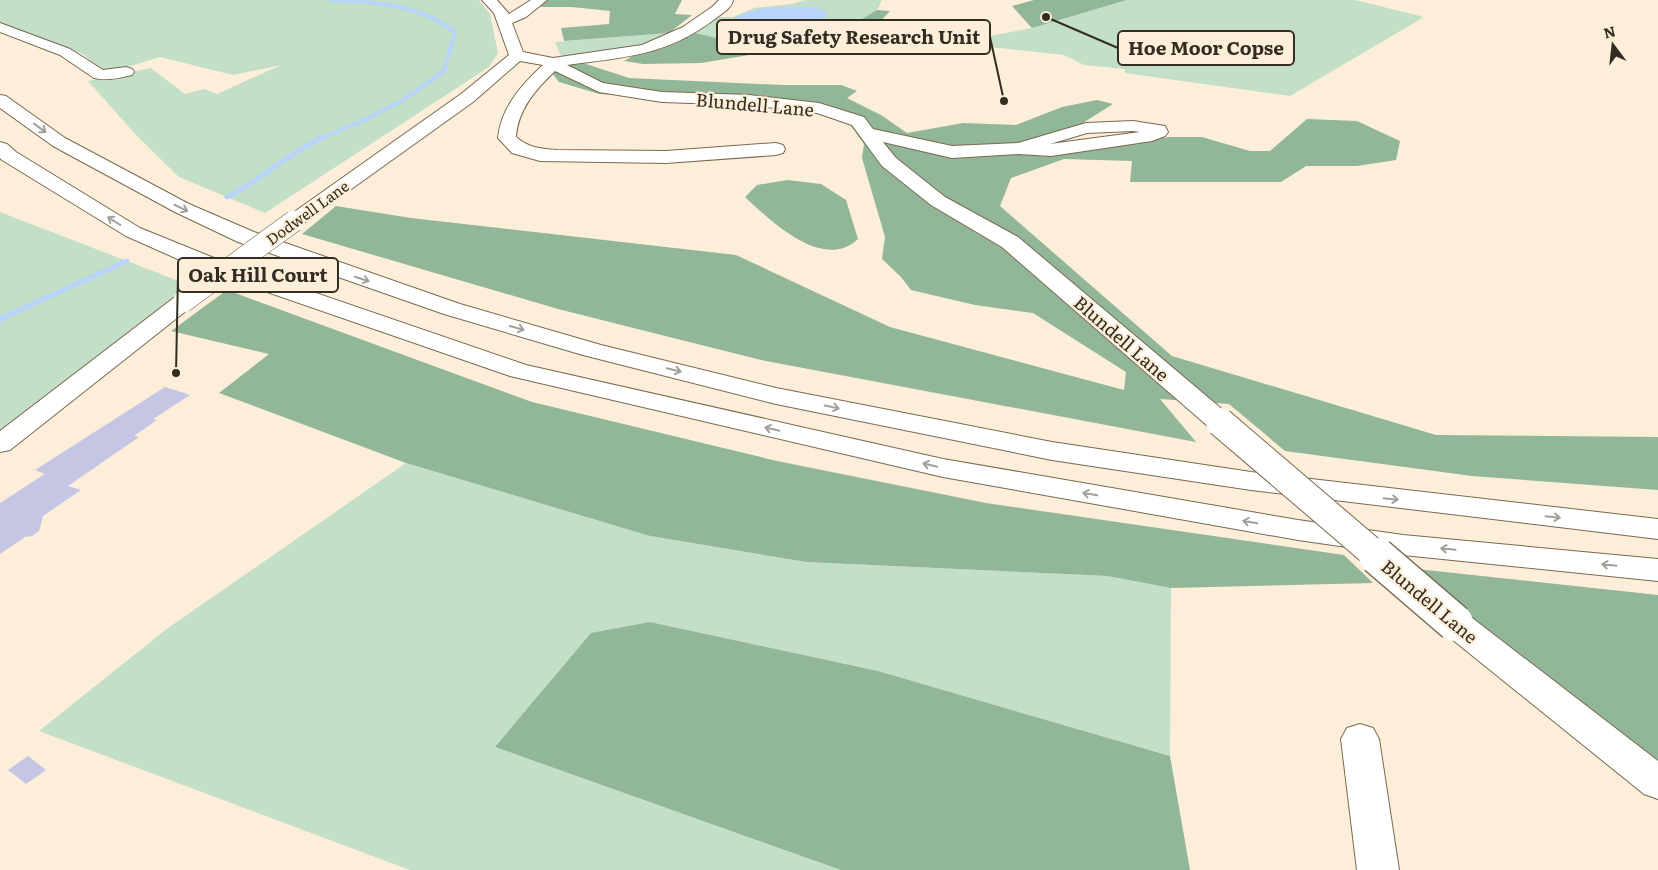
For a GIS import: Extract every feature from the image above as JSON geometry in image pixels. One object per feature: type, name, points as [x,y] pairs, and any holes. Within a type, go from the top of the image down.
[{"type":"main road","points":[[489,0],[501,12],[517,56]]},
{"type":"main road","points":[[505,21],[522,14],[540,0]]},
{"type":"main road","points":[[726,0],[726,3],[719,10],[696,25],[654,46],[629,52],[551,64],[531,87],[509,122],[507,138],[519,149],[540,155],[618,158],[666,157],[776,149]]},
{"type":"main road","points":[[0,27],[65,52],[100,75],[126,72]]},
{"type":"main road","name":"Blundell Lane","points":[[517,56],[546,60],[598,87],[662,97],[749,100],[819,108],[858,121],[889,162],[938,201],[1010,242],[1455,623],[1658,783]]},
{"type":"main road","name":"Dodwell Lane","points":[[0,444],[183,302],[467,98],[517,56]]},
{"type":"main road","points":[[0,100],[59,142],[182,208],[246,237],[334,270],[452,309],[592,350],[776,396],[1052,450],[1251,482],[1658,529]]},
{"type":"main road","points":[[1086,128],[1096,116],[1113,109]]},
{"type":"main road","points":[[384,173],[448,126],[433,121]]},
{"type":"main road","points":[[867,133],[952,152],[1018,148],[1051,150],[1117,142],[1146,137],[1159,132],[1151,128],[1133,126],[1086,128],[1018,148]]},
{"type":"main road","points":[[0,148],[9,156],[133,232],[248,279],[519,371],[942,468],[1318,533],[1403,545],[1658,570]]},
{"type":"main road","points":[[1360,739],[1378,870]]},
{"type":"green space","points":[[0,0],[479,0],[490,14],[498,53],[489,67],[265,213],[179,177],[136,135],[88,81],[151,68],[185,94],[204,89],[217,94],[281,65],[233,75],[160,57],[105,74],[83,54],[5,27],[0,23]]},
{"type":"green space","points":[[541,0],[682,0],[675,14],[692,15],[669,33],[564,41],[561,28],[609,24],[610,11],[572,7],[541,7],[537,5]]},
{"type":"green space","points":[[805,0],[882,0],[877,10],[865,19],[827,32],[780,38],[738,39],[718,38],[692,32],[713,17],[733,17],[754,8],[791,4]]},
{"type":"green space","points":[[1034,0],[1127,0],[1032,28],[1012,6]]},
{"type":"green space","points":[[1127,0],[1355,0],[1424,17],[1290,96],[1125,73],[1125,69],[1084,65],[1064,55],[952,43],[1032,28]]},
{"type":"green space","points":[[877,10],[890,11],[868,35],[701,63],[643,64],[624,61],[636,54],[692,32],[720,39],[769,39],[822,33],[852,25]]},
{"type":"green space","points":[[669,33],[637,48],[561,56],[555,42]]},
{"type":"green space","points":[[566,63],[583,63],[629,78],[783,85],[841,85],[857,91],[847,98],[881,115],[907,133],[963,123],[1016,125],[1062,107],[1097,100],[1113,104],[1078,126],[1036,137],[1052,154],[1169,137],[1202,137],[1250,151],[1270,151],[1307,119],[1357,121],[1400,141],[1396,160],[1357,166],[1306,166],[1281,182],[1130,182],[1132,161],[1064,159],[1011,178],[1000,206],[1172,356],[1436,435],[1658,437],[1658,490],[1472,476],[1285,451],[1229,404],[1160,399],[1196,442],[761,360],[558,309],[302,234],[336,206],[411,218],[736,255],[890,327],[1124,390],[1126,372],[1033,313],[975,305],[911,290],[901,277],[882,259],[885,237],[862,158],[864,144],[848,122],[809,111],[748,103],[599,94],[559,82],[552,73]]},
{"type":"green space","points":[[787,180],[821,184],[846,200],[858,239],[844,248],[829,250],[814,247],[783,230],[745,197],[757,185]]},
{"type":"green space","points":[[0,212],[189,285],[0,438]]},
{"type":"green space","points":[[227,290],[532,402],[777,461],[986,503],[1344,555],[1373,583],[1171,588],[1107,576],[806,562],[650,536],[406,463],[219,393],[269,354],[171,331]]},
{"type":"green space","points":[[406,463],[650,536],[806,562],[1107,576],[1171,588],[1170,756],[878,671],[650,622],[495,747],[841,870],[410,870],[39,731],[168,628]]},
{"type":"green space","points":[[1417,569],[1658,595],[1658,760],[1505,648]]},
{"type":"green space","points":[[650,622],[878,671],[1170,756],[1190,870],[841,870],[495,747],[591,633]]},
{"type":"water","points":[[815,7],[827,12],[825,18],[774,28],[747,29],[723,25],[748,12],[768,8]]},
{"type":"building","points":[[165,387],[190,395],[153,419],[157,420],[134,436],[139,437],[68,486],[81,490],[43,516],[39,531],[32,536],[25,537],[0,554],[0,503],[45,474],[35,470]]},
{"type":"building","points":[[28,756],[46,770],[26,784],[8,770]]},
{"type":"waterway","points":[[321,138],[362,121],[403,100],[444,71],[455,32],[427,15],[412,10],[364,2],[331,0]]},
{"type":"waterway","points":[[227,197],[252,183],[299,150],[324,137]]},
{"type":"waterway","points":[[3,318],[0,319],[127,261]]},
{"type":"place","name":"Hoe Moor Copse","points":[[1046,17]]},
{"type":"place","name":"Drug Safety Research Unit","points":[[1004,101]]},
{"type":"place","name":"Oak Hill Court","points":[[176,373]]}]
